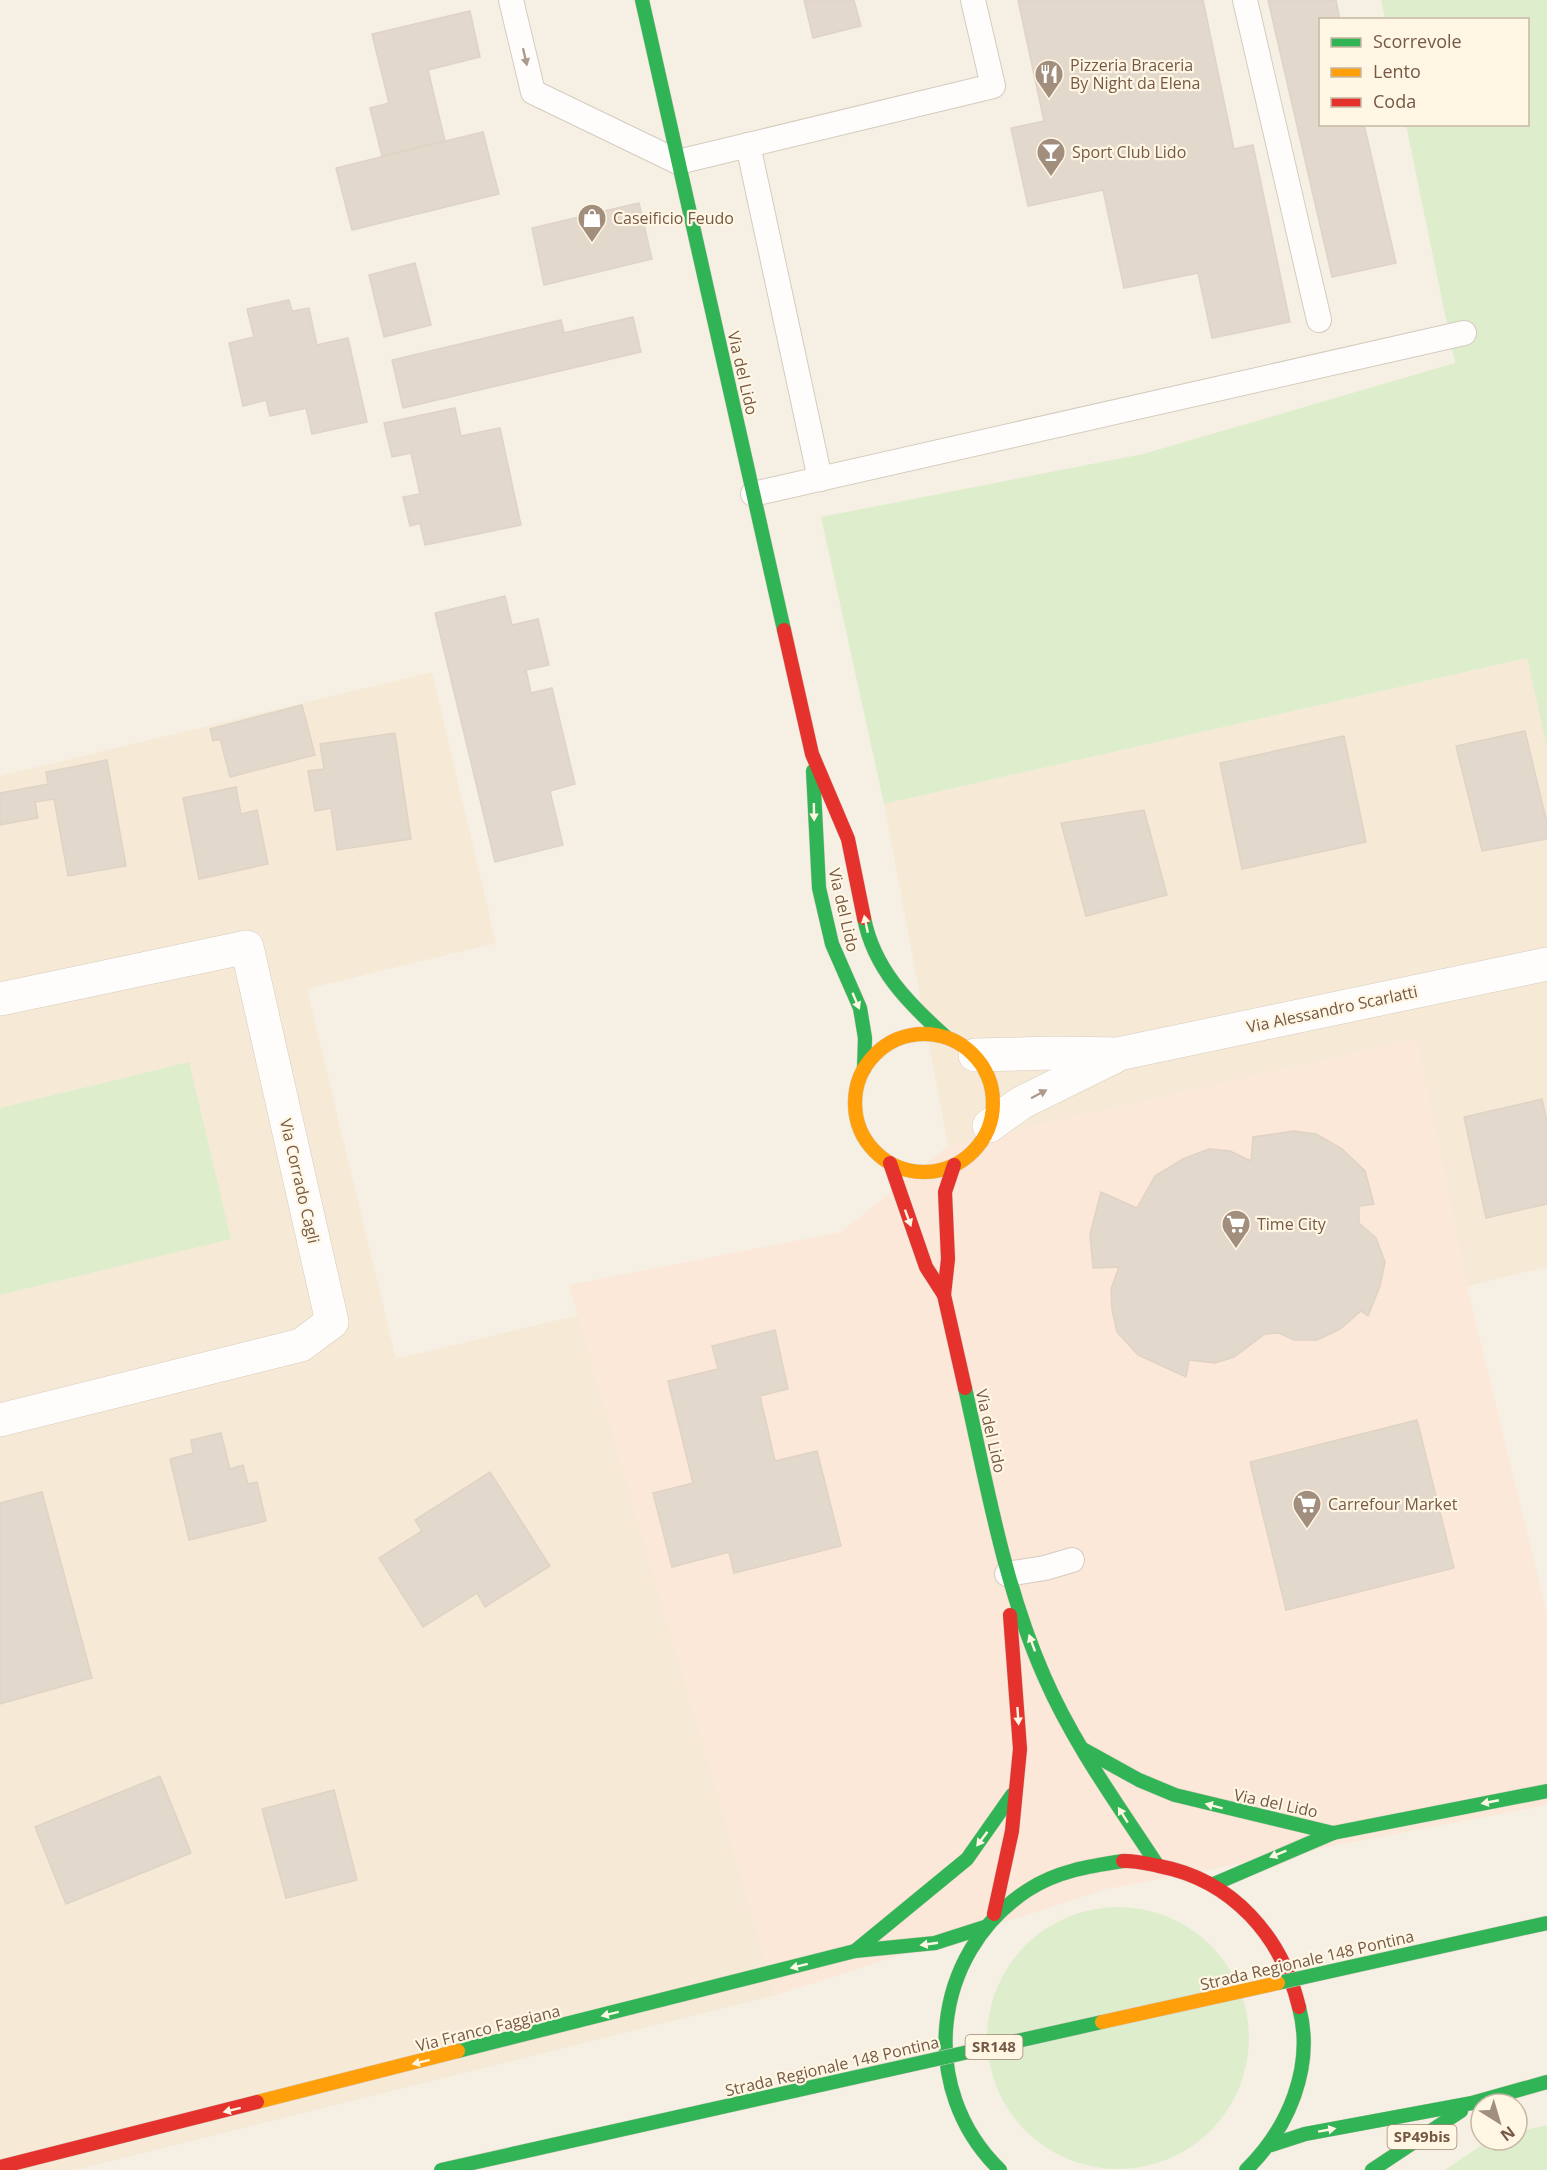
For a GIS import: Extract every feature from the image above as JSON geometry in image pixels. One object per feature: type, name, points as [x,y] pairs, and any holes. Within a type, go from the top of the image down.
[{"type":"main road","name":"Via del Lido","points":[[642,0],[812,754],[819,888],[832,944],[860,1008],[865,1038],[864,1069]]},
{"type":"main road","name":"Via del Lido","points":[[812,754],[848,838],[868,934],[875,953],[902,998],[946,1037]]},
{"type":"main road","points":[[923,1034],[946,1037],[962,1044],[975,1056],[986,1071],[992,1089],[993,1107],[989,1126],[981,1142],[969,1155],[954,1165],[933,1171],[910,1170],[890,1163],[864,1138],[855,1103],[864,1069],[879,1051],[899,1038],[923,1034]]},
{"type":"main road","name":"Via del Lido","points":[[890,1163],[926,1267],[944,1295]]},
{"type":"main road","name":"Via del Lido","points":[[954,1165],[945,1192],[948,1260],[944,1295],[1007,1574],[1044,1676],[1081,1748],[1156,1863]]},
{"type":"main road","name":"Via del Lido","points":[[994,1914],[1007,1862],[1020,1749],[1007,1574]]},
{"type":"main road","name":"Via del Lido","points":[[1081,1748],[1139,1780],[1174,1795],[1333,1833]]},
{"type":"main road","name":"Via del Lido","points":[[855,1951],[932,1891],[967,1859],[1015,1791]]},
{"type":"main road","points":[[1214,1884],[1333,1833],[1547,1791]]},
{"type":"main road","name":"Via del Lido","points":[[1000,2170],[983,2154],[956,2110],[944,2059],[946,2006],[963,1957],[994,1914],[1042,1880],[1097,1862],[1156,1863],[1214,1884],[1260,1921],[1291,1973],[1304,2031],[1297,2091],[1271,2145],[1246,2170]]},
{"type":"main road","name":"Strada Regionale 148 Pontina","points":[[441,2170],[1547,1923]]},
{"type":"main road","name":"Via Franco Faggiana","points":[[0,2167],[855,1951],[935,1944],[985,1927]]},
{"type":"main road","points":[[1511,2092],[1547,2082]]},
{"type":"main road","points":[[1271,2145],[1305,2134],[1469,2104]]},
{"type":"main road","name":"SP49bis","points":[[1372,2170],[1469,2105]]},
{"type":"main road","points":[[1404,2169],[1413,2143]]},
{"type":"street","name":"Via Corrado Cagli","points":[[0,999],[247,946],[332,1322],[302,1345],[0,1420]]},
{"type":"street","name":"Via Alessandro Scarlatti","points":[[975,1056],[1055,1053],[1118,1054],[1547,964]]},
{"type":"street","name":"Via Alessandro Scarlatti","points":[[989,1126],[1021,1103],[1118,1054]]},
{"type":"lane","points":[[511,0],[533,92],[678,162],[993,86],[973,0]]},
{"type":"lane","points":[[1245,0],[1318,320]]},
{"type":"lane","points":[[748,145],[820,479]]},
{"type":"lane","points":[[753,494],[1464,333]]},
{"type":"lane","points":[[1007,1574],[1045,1568],[1072,1560]]},
{"type":"shaded area","points":[[1527,658],[1547,748],[1547,1267],[1467,1286],[1416,1039],[948,1146],[884,804]]},
{"type":"shaded area","points":[[432,672],[496,943],[307,989],[396,1359],[579,1315],[776,1995],[75,2170],[0,2170],[0,776]]},
{"type":"shaded area","points":[[1416,1039],[1467,1286],[1547,1615],[1547,1805],[1107,1889],[776,1995],[569,1285],[841,1232],[948,1146]]},
{"type":"green space","points":[[1381,0],[1547,0],[1547,748],[1527,658],[884,804],[821,517],[1143,454],[1455,363],[1406,126],[1529,126],[1529,18],[1385,18]]},
{"type":"green space","points":[[189,1062],[231,1239],[0,1295],[0,1108]]},
{"type":"green space","points":[[1118,1907],[1143,1910],[1168,1917],[1191,1929],[1219,1955],[1239,1988],[1246,2013],[1249,2038],[1246,2063],[1239,2088],[1227,2111],[1201,2139],[1168,2159],[1143,2166],[1118,2169],[1093,2166],[1068,2159],[1045,2147],[1017,2121],[997,2088],[990,2063],[987,2038],[990,2013],[997,1988],[1009,1965],[1035,1937],[1068,1917],[1093,1910]]},
{"type":"green space","points":[[1547,2125],[1547,2170],[1445,2170],[1471,2152],[1529,2152],[1529,2129]]},
{"type":"building","points":[[804,0],[854,0],[861,26],[813,38]]},
{"type":"building","points":[[1018,0],[1203,0],[1234,149],[1253,145],[1290,322],[1212,338],[1198,273],[1124,288],[1103,190],[1028,206],[1011,128],[1044,121]]},
{"type":"building","points":[[1268,0],[1336,0],[1340,18],[1319,18],[1319,126],[1364,126],[1396,263],[1332,277]]},
{"type":"building","points":[[470,11],[480,57],[428,70],[445,141],[382,156],[370,108],[389,103],[372,34]]},
{"type":"building","points":[[483,132],[499,194],[352,230],[336,168]]},
{"type":"building","name":"Caseificio Feudo","points":[[639,203],[652,259],[544,285],[532,228]]},
{"type":"building","points":[[415,263],[431,325],[384,337],[369,275]]},
{"type":"building","points":[[289,300],[292,311],[309,308],[317,345],[348,338],[367,422],[312,434],[306,408],[270,416],[266,400],[243,406],[229,343],[254,337],[247,309]]},
{"type":"building","points":[[633,317],[641,352],[403,408],[392,360],[561,320],[564,333]]},
{"type":"building","points":[[455,408],[461,436],[500,428],[521,525],[425,545],[420,523],[410,526],[403,497],[420,494],[411,453],[392,457],[384,423]]},
{"type":"building","points":[[505,596],[512,625],[538,619],[549,665],[526,670],[531,693],[552,688],[575,784],[550,791],[563,845],[495,862],[435,613]]},
{"type":"building","points":[[302,705],[315,755],[230,777],[220,739],[213,741],[210,729]]},
{"type":"building","points":[[1525,731],[1547,823],[1547,839],[1482,851],[1456,746]]},
{"type":"building","points":[[395,733],[411,839],[337,850],[331,808],[315,811],[308,771],[324,769],[320,744]]},
{"type":"building","points":[[1344,736],[1366,842],[1242,869],[1220,763]]},
{"type":"building","points":[[107,760],[126,866],[68,876],[54,799],[35,802],[38,818],[0,825],[0,793],[48,784],[46,772]]},
{"type":"building","points":[[236,787],[241,814],[257,810],[268,864],[199,879],[183,798]]},
{"type":"building","points":[[1144,810],[1167,895],[1086,916],[1061,823]]},
{"type":"building","points":[[1542,1099],[1547,1121],[1547,1204],[1486,1218],[1464,1117]]},
{"type":"building","name":"Time City","points":[[1293,1131],[1316,1134],[1341,1148],[1365,1171],[1374,1204],[1359,1206],[1359,1223],[1376,1238],[1385,1262],[1380,1286],[1368,1316],[1361,1311],[1340,1329],[1317,1340],[1294,1340],[1279,1333],[1265,1334],[1234,1357],[1215,1363],[1189,1360],[1186,1377],[1138,1355],[1117,1332],[1112,1310],[1111,1289],[1119,1267],[1093,1268],[1090,1234],[1101,1192],[1137,1208],[1155,1176],[1183,1159],[1209,1149],[1230,1151],[1251,1161],[1253,1137]]},
{"type":"building","points":[[775,1330],[788,1389],[760,1396],[775,1461],[817,1451],[841,1546],[734,1573],[729,1552],[672,1567],[653,1493],[693,1483],[668,1381],[718,1369],[712,1346]]},
{"type":"building","points":[[1417,1420],[1454,1568],[1286,1610],[1250,1462]]},
{"type":"building","points":[[221,1433],[230,1469],[243,1465],[248,1484],[257,1482],[266,1521],[189,1540],[170,1459],[193,1453],[191,1440]]},
{"type":"building","points":[[490,1472],[550,1566],[485,1607],[477,1593],[423,1627],[379,1558],[422,1531],[415,1520]]},
{"type":"building","points":[[42,1492],[92,1678],[0,1704],[0,1503]]},
{"type":"building","points":[[160,1776],[191,1853],[66,1904],[35,1827]]},
{"type":"building","points":[[334,1790],[357,1880],[286,1898],[262,1809]]},
{"type":"traffic: fast","points":[[642,0],[784,630]]},
{"type":"traffic: fast","points":[[813,771],[819,888],[832,944],[860,1008],[865,1038],[864,1069]]},
{"type":"traffic: fast","points":[[864,918],[876,953],[894,984],[946,1037]]},
{"type":"traffic: fast","points":[[965,1388],[1007,1570],[1044,1676],[1055,1701],[1096,1772],[1156,1863]]},
{"type":"traffic: fast","points":[[1083,1749],[1139,1780],[1175,1795],[1333,1833]]},
{"type":"traffic: fast","points":[[1214,1884],[1333,1833],[1547,1791]]},
{"type":"traffic: fast","points":[[855,1951],[967,1859],[1012,1795]]},
{"type":"traffic: fast","points":[[1000,2170],[973,2138],[956,2101],[947,2063],[946,2024],[955,1985],[971,1949],[996,1917],[1028,1890],[1062,1874],[1086,1867],[1123,1861]]},
{"type":"traffic: fast","points":[[1278,1983],[1547,1923]]},
{"type":"traffic: fast","points":[[458,2051],[855,1951],[935,1943],[985,1927]]},
{"type":"traffic: fast","points":[[1246,2170],[1274,2136],[1294,2096],[1303,2052],[1303,2030],[1299,2007]]},
{"type":"traffic: fast","points":[[441,2170],[1102,2022]]},
{"type":"traffic: fast","points":[[1271,2145],[1305,2134],[1472,2103],[1547,2082]]},
{"type":"traffic: fast","points":[[1372,2170],[1461,2111]]},
{"type":"traffic: slow","points":[[924,1034],[950,1040],[973,1054],[987,1077],[993,1103],[987,1129],[973,1152],[950,1166],[924,1172],[898,1166],[875,1152],[861,1129],[855,1103],[861,1077],[875,1054],[898,1040],[924,1034]]},
{"type":"traffic: slow","points":[[1102,2022],[1278,1983]]},
{"type":"traffic: slow","points":[[257,2102],[458,2051]]},
{"type":"traffic: jam","points":[[784,630],[812,754],[848,839],[864,918]]},
{"type":"traffic: jam","points":[[890,1163],[926,1267],[944,1295]]},
{"type":"traffic: jam","points":[[954,1165],[945,1192],[948,1259],[944,1295],[965,1388]]},
{"type":"traffic: jam","points":[[994,1914],[1012,1831],[1020,1749],[1010,1615]]},
{"type":"traffic: jam","points":[[1123,1861],[1141,1862],[1186,1873],[1210,1884],[1231,1898],[1267,1935],[1291,1981],[1299,2007]]},
{"type":"traffic: jam","points":[[0,2167],[257,2102]]},
{"type":"place","name":"Pizzeria Braceria By Night da Elena","points":[[1049,100]]},
{"type":"place","name":"Sport Club Lido","points":[[1051,178]]},
{"type":"place","name":"Caseificio Feudo","points":[[592,244]]},
{"type":"place","name":"Time City","points":[[1236,1250]]},
{"type":"place","name":"Carrefour Market","points":[[1307,1530]]}]
